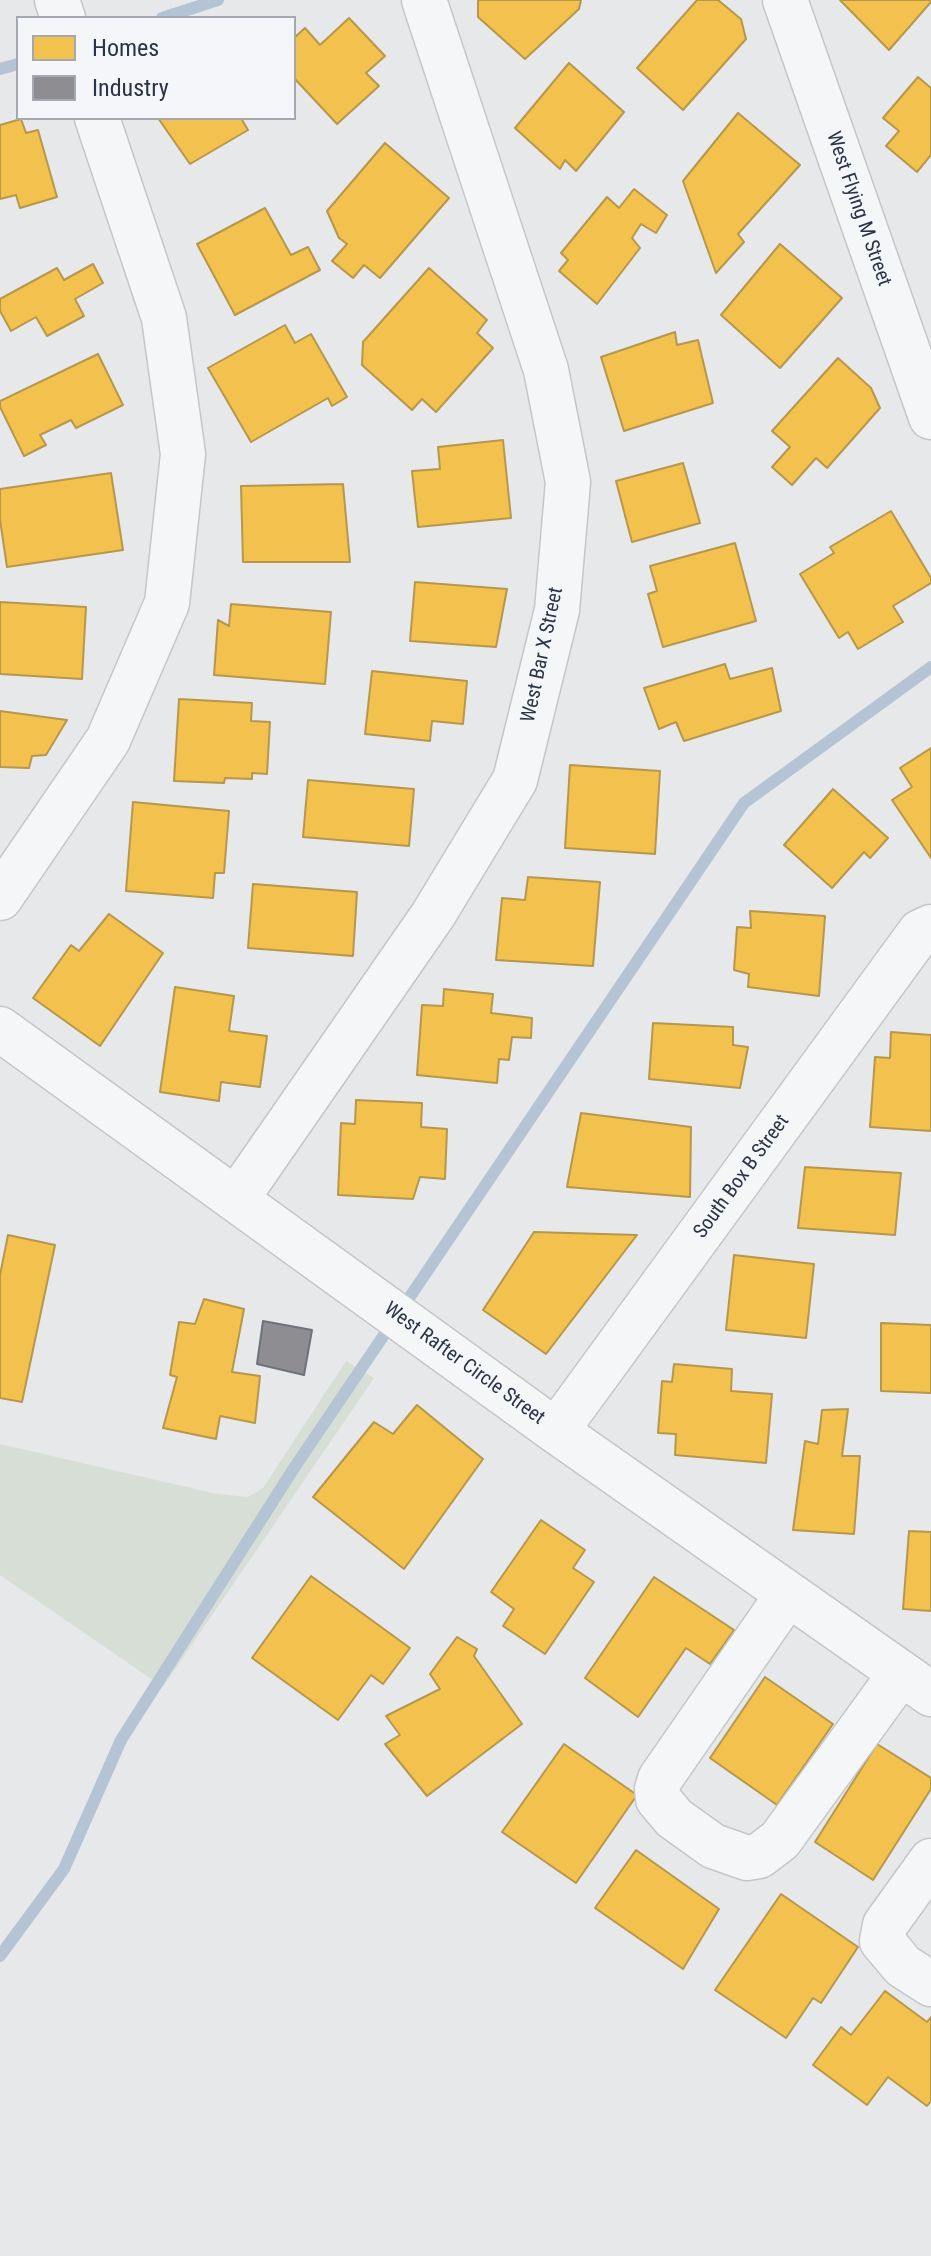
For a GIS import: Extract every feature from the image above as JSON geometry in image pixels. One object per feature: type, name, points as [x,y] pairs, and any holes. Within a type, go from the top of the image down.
[{"type":"street","name":"West Bar X Street","points":[[237,1198],[433,915],[515,780],[557,610],[568,482],[546,370],[424,0]]},
{"type":"street","name":"West Flying M Street","points":[[785,0],[931,417]]},
{"type":"street","points":[[0,898],[108,740],[167,603],[183,454],[164,318],[98,120]]},
{"type":"street","name":"South Box B Street","points":[[556,1431],[920,932],[931,927]]},
{"type":"street","name":"West Rafter Circle Street","points":[[0,1029],[556,1431],[916,1684]]},
{"type":"street","points":[[788,1594],[660,1779],[658,1799],[674,1818],[693,1832],[713,1846],[747,1858],[759,1856],[780,1840],[916,1684]]},
{"type":"street","points":[[931,1861],[885,1925],[882,1941],[903,1966],[931,1984]]},
{"type":"shaded area","points":[[346,1361],[374,1378],[163,1687],[0,1575],[0,1444],[217,1494],[248,1497],[263,1488]]},
{"type":"building: Homes","points":[[478,0],[581,0],[579,9],[525,59],[478,17]]},
{"type":"building: Homes","points":[[697,0],[718,0],[741,19],[746,39],[683,110],[637,68]]},
{"type":"building: Homes","points":[[840,0],[931,0],[931,2],[889,50]]},
{"type":"building: Homes","points":[[349,18],[385,56],[366,73],[379,86],[337,124],[296,80],[296,36],[305,28],[320,45]]},
{"type":"building: Homes","points":[[569,63],[624,112],[576,171],[565,160],[560,169],[515,128]]},
{"type":"building: Homes","points":[[918,77],[931,88],[931,155],[917,172],[886,146],[899,131],[883,118]]},
{"type":"building: Homes","points":[[738,113],[800,165],[738,234],[744,242],[716,273],[683,181]]},
{"type":"building: Homes","points":[[21,120],[26,133],[38,130],[57,197],[20,208],[16,195],[0,199],[0,125]]},
{"type":"building: Homes","points":[[159,120],[242,120],[248,130],[190,164]]},
{"type":"building: Homes","points":[[385,143],[449,198],[380,278],[364,265],[353,278],[332,261],[347,244],[339,238],[327,211]]},
{"type":"building: Homes","points":[[634,189],[667,215],[656,233],[641,224],[632,238],[640,248],[597,304],[559,271],[568,260],[561,253],[607,197],[619,208]]},
{"type":"building: Homes","points":[[265,208],[291,255],[308,247],[320,270],[235,315],[197,244]]},
{"type":"building: Homes","points":[[780,244],[842,298],[780,368],[721,315]]},
{"type":"building: Homes","points":[[93,264],[103,283],[75,299],[84,316],[47,336],[36,317],[11,331],[0,311],[0,299],[57,268],[64,280]]},
{"type":"building: Homes","points":[[429,268],[487,320],[477,333],[493,348],[436,412],[422,399],[412,410],[362,365],[363,342]]},
{"type":"building: Homes","points":[[285,325],[295,343],[311,334],[347,397],[332,406],[328,398],[251,442],[208,368]]},
{"type":"building: Homes","points":[[675,332],[677,345],[698,340],[713,403],[624,431],[601,357]]},
{"type":"building: Homes","points":[[98,354],[123,405],[76,428],[71,420],[40,435],[46,445],[24,456],[0,401]]},
{"type":"building: Homes","points":[[838,358],[871,388],[880,408],[827,468],[816,458],[792,485],[772,467],[790,447],[772,431]]},
{"type":"building: Homes","points":[[503,440],[511,518],[418,527],[412,471],[440,469],[438,447]]},
{"type":"building: Homes","points":[[683,463],[700,523],[632,542],[616,481]]},
{"type":"building: Homes","points":[[111,473],[123,550],[7,567],[0,520],[0,489]]},
{"type":"building: Homes","points":[[343,484],[350,562],[243,562],[241,486]]},
{"type":"building: Homes","points":[[891,511],[931,578],[931,583],[893,606],[903,622],[858,649],[848,632],[839,638],[800,574],[834,553],[830,547]]},
{"type":"building: Homes","points":[[735,543],[756,621],[663,647],[648,594],[657,591],[650,566]]},
{"type":"building: Homes","points":[[415,582],[507,589],[496,647],[410,641]]},
{"type":"building: Homes","points":[[0,602],[86,607],[82,679],[0,674]]},
{"type":"building: Homes","points":[[231,604],[331,612],[325,684],[214,675],[218,620],[229,626]]},
{"type":"building: Homes","points":[[725,664],[730,679],[772,668],[781,711],[684,741],[676,722],[659,729],[644,688]]},
{"type":"building: Homes","points":[[372,671],[467,681],[463,724],[432,721],[430,741],[365,734]]},
{"type":"building: Homes","points":[[179,699],[252,703],[251,721],[270,722],[267,774],[252,773],[252,779],[225,778],[224,783],[174,781]]},
{"type":"building: Homes","points":[[0,711],[67,720],[46,755],[32,756],[29,768],[0,767]]},
{"type":"building: Homes","points":[[931,748],[931,858],[892,800],[912,787],[900,768]]},
{"type":"building: Homes","points":[[570,765],[660,771],[655,854],[565,848]]},
{"type":"building: Homes","points":[[308,780],[414,789],[409,846],[303,837]]},
{"type":"building: Homes","points":[[833,789],[888,838],[870,858],[864,852],[832,888],[784,845]]},
{"type":"building: Homes","points":[[133,802],[229,811],[224,873],[215,873],[213,898],[126,891]]},
{"type":"building: Homes","points":[[528,877],[600,882],[593,966],[496,960],[502,898],[525,900]]},
{"type":"building: Homes","points":[[253,884],[357,892],[353,956],[248,948]]},
{"type":"building: Homes","points":[[750,911],[825,916],[819,996],[748,987],[749,974],[734,970],[737,927],[751,928]]},
{"type":"building: Homes","points":[[109,914],[163,953],[100,1046],[33,998],[71,945],[79,951]]},
{"type":"building: Homes","points":[[175,987],[234,996],[229,1031],[267,1036],[260,1087],[221,1082],[219,1101],[160,1092]]},
{"type":"building: Homes","points":[[444,989],[493,994],[491,1013],[532,1018],[531,1038],[512,1037],[509,1060],[499,1059],[497,1083],[417,1075],[422,1005],[443,1006]]},
{"type":"building: Homes","points":[[653,1023],[733,1027],[733,1045],[748,1047],[740,1088],[649,1079]]},
{"type":"building: Homes","points":[[891,1032],[931,1035],[931,1131],[870,1127],[875,1057],[890,1058]]},
{"type":"building: Homes","points":[[356,1100],[422,1103],[421,1127],[447,1129],[445,1179],[420,1177],[413,1199],[338,1195],[341,1123],[355,1124]]},
{"type":"building: Homes","points":[[581,1113],[691,1127],[690,1197],[567,1187]]},
{"type":"building: Homes","points":[[805,1167],[901,1173],[895,1235],[798,1228]]},
{"type":"building: Homes","points":[[534,1232],[637,1235],[546,1354],[483,1310]]},
{"type":"building: Homes","points":[[8,1235],[55,1245],[22,1402],[0,1398],[0,1275]]},
{"type":"building: Homes","points":[[734,1255],[814,1264],[806,1338],[726,1330]]},
{"type":"building: Homes","points":[[204,1299],[244,1309],[232,1372],[260,1376],[255,1423],[220,1416],[216,1439],[163,1428],[177,1377],[170,1375],[179,1322],[195,1324]]},
{"type":"building: Homes","points":[[881,1323],[931,1325],[931,1393],[881,1391]]},
{"type":"building: Homes","points":[[674,1364],[732,1369],[731,1391],[772,1394],[766,1463],[675,1455],[676,1434],[658,1433],[662,1381],[672,1382]]},
{"type":"building: Homes","points":[[417,1405],[483,1459],[404,1569],[313,1497],[374,1422],[393,1434]]},
{"type":"building: Homes","points":[[848,1409],[842,1456],[860,1456],[854,1534],[793,1530],[805,1441],[818,1444],[822,1410]]},
{"type":"building: Homes","points":[[541,1520],[585,1550],[573,1568],[594,1582],[545,1654],[503,1626],[514,1609],[491,1592]]},
{"type":"building: Homes","points":[[909,1531],[931,1532],[931,1611],[903,1609]]},
{"type":"building: Homes","points":[[311,1576],[410,1648],[383,1684],[371,1675],[338,1720],[252,1658]]},
{"type":"building: Homes","points":[[654,1577],[734,1630],[710,1664],[686,1648],[638,1717],[585,1678]]},
{"type":"building: Homes","points":[[457,1637],[477,1649],[474,1656],[522,1724],[427,1796],[385,1744],[400,1735],[386,1716],[440,1689],[430,1674]]},
{"type":"building: Homes","points":[[765,1677],[833,1724],[777,1805],[710,1758]]},
{"type":"building: Homes","points":[[564,1744],[637,1795],[576,1883],[502,1832]]},
{"type":"building: Homes","points":[[877,1744],[931,1778],[931,1789],[873,1880],[815,1842]]},
{"type":"building: Homes","points":[[636,1850],[719,1909],[683,1969],[595,1908]]},
{"type":"building: Homes","points":[[781,1894],[858,1947],[821,2003],[813,1998],[786,2038],[715,1990]]},
{"type":"building: Homes","points":[[885,1991],[927,2022],[931,2017],[931,2101],[927,2106],[888,2077],[867,2105],[813,2065],[841,2027],[851,2035]]},
{"type":"building: Industry","points":[[263,1321],[312,1330],[304,1375],[257,1364]]},
{"type":"waterway","points":[[168,16],[218,0]]},
{"type":"waterway","points":[[0,69],[16,65]]},
{"type":"waterway","points":[[0,1956],[64,1869],[121,1740],[294,1468],[744,803],[931,667]]}]
